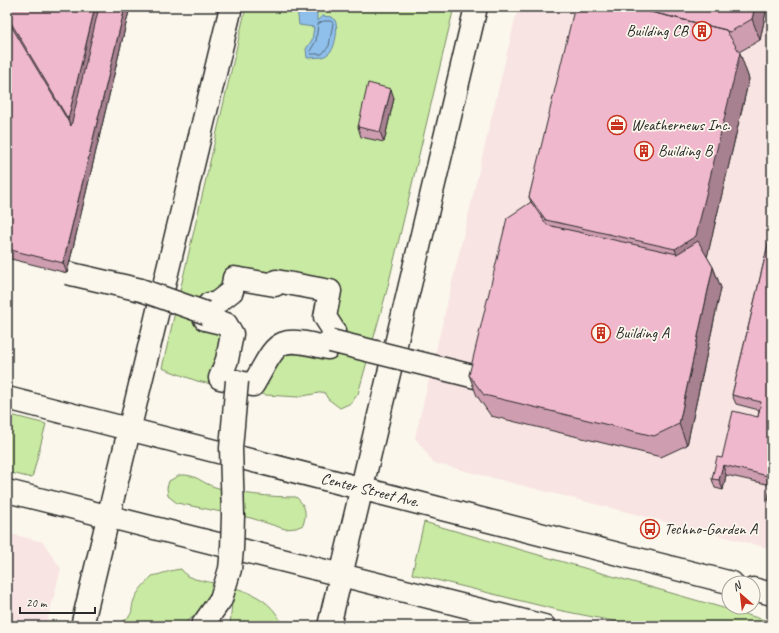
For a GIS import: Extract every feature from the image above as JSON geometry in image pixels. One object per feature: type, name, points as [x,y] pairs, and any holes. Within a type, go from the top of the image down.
[{"type":"street","points":[[82,626],[231,7]]},
{"type":"street","points":[[329,626],[476,7]]},
{"type":"street","points":[[67,273],[141,290],[206,313]]},
{"type":"street","points":[[234,278],[275,285],[276,281],[316,287],[330,291],[325,318],[334,331],[328,348],[295,341],[283,343],[274,350],[253,385],[220,378],[227,360],[232,334],[226,324],[205,319],[206,313],[210,304],[214,304],[232,291],[234,278]]},
{"type":"street","points":[[330,341],[480,378]]},
{"type":"street","points":[[202,626],[221,599],[230,569],[234,515],[231,448],[237,381]]},
{"type":"street","name":"Center Street Ave.","points":[[7,398],[721,580]]},
{"type":"street","points":[[7,491],[544,626]]},
{"type":"street","points":[[761,591],[772,594]]},
{"type":"street","points":[[221,599],[223,626]]},
{"type":"shaded area","points":[[518,7],[772,7],[772,549],[434,463],[415,438]]},
{"type":"shaded area","points":[[7,533],[43,542],[61,569],[46,626],[7,626]]},
{"type":"green space","points":[[246,7],[454,7],[387,290],[358,394],[351,403],[340,408],[328,399],[324,392],[298,397],[266,395],[197,381],[162,368]],"holes":[[[234,278],[330,291],[328,348],[270,355],[253,385],[220,377],[226,324],[209,304]]]},
{"type":"green space","points":[[7,414],[46,424],[32,478],[7,472]]},
{"type":"green space","points":[[180,475],[195,477],[210,485],[234,492],[265,496],[296,497],[302,503],[305,510],[303,525],[296,528],[285,529],[251,518],[177,503],[168,496],[167,488],[169,481]]},
{"type":"green space","points":[[424,522],[721,607],[721,615],[748,615],[772,622],[772,626],[638,626],[558,610],[412,574]]},
{"type":"green space","points":[[181,569],[187,576],[195,579],[234,588],[258,597],[268,604],[283,626],[230,626],[232,602],[208,597],[198,613],[181,626],[115,626],[128,618],[132,612],[134,600],[137,594],[152,576]]},
{"type":"water","points":[[297,7],[317,7],[317,21],[322,16],[332,17],[334,19],[337,31],[334,45],[331,51],[323,57],[307,58],[306,49],[312,40],[314,27],[299,25]]},
{"type":"building","points":[[7,7],[95,7],[68,119],[7,16]]},
{"type":"building","points":[[99,7],[125,7],[63,263],[7,249],[7,19],[71,126]]},
{"type":"building","name":"Building B","points":[[584,7],[630,7],[726,30],[740,53],[696,236],[675,249],[546,220],[529,197],[573,14]]},
{"type":"building","points":[[630,7],[755,7],[752,19],[730,32]]},
{"type":"building","points":[[368,83],[391,89],[380,132],[358,127]]},
{"type":"building","name":"Building A","points":[[531,202],[547,225],[677,254],[698,241],[713,267],[679,424],[654,436],[484,395],[469,375],[507,218]]},
{"type":"building","points":[[772,228],[772,477],[723,465],[719,480],[712,479],[717,457],[722,458],[733,411],[758,417],[761,402],[732,395]]},
{"type":"building","points":[[772,482],[772,500],[768,499]]},
{"type":"place","name":"Building CB","points":[[702,31]]},
{"type":"place","name":"Weathernews Inc.","points":[[617,125]]},
{"type":"place","name":"Building B","points":[[644,151]]},
{"type":"place","name":"Building A","points":[[601,333]]},
{"type":"place","name":"Techno-Garden A","points":[[650,529]]}]
